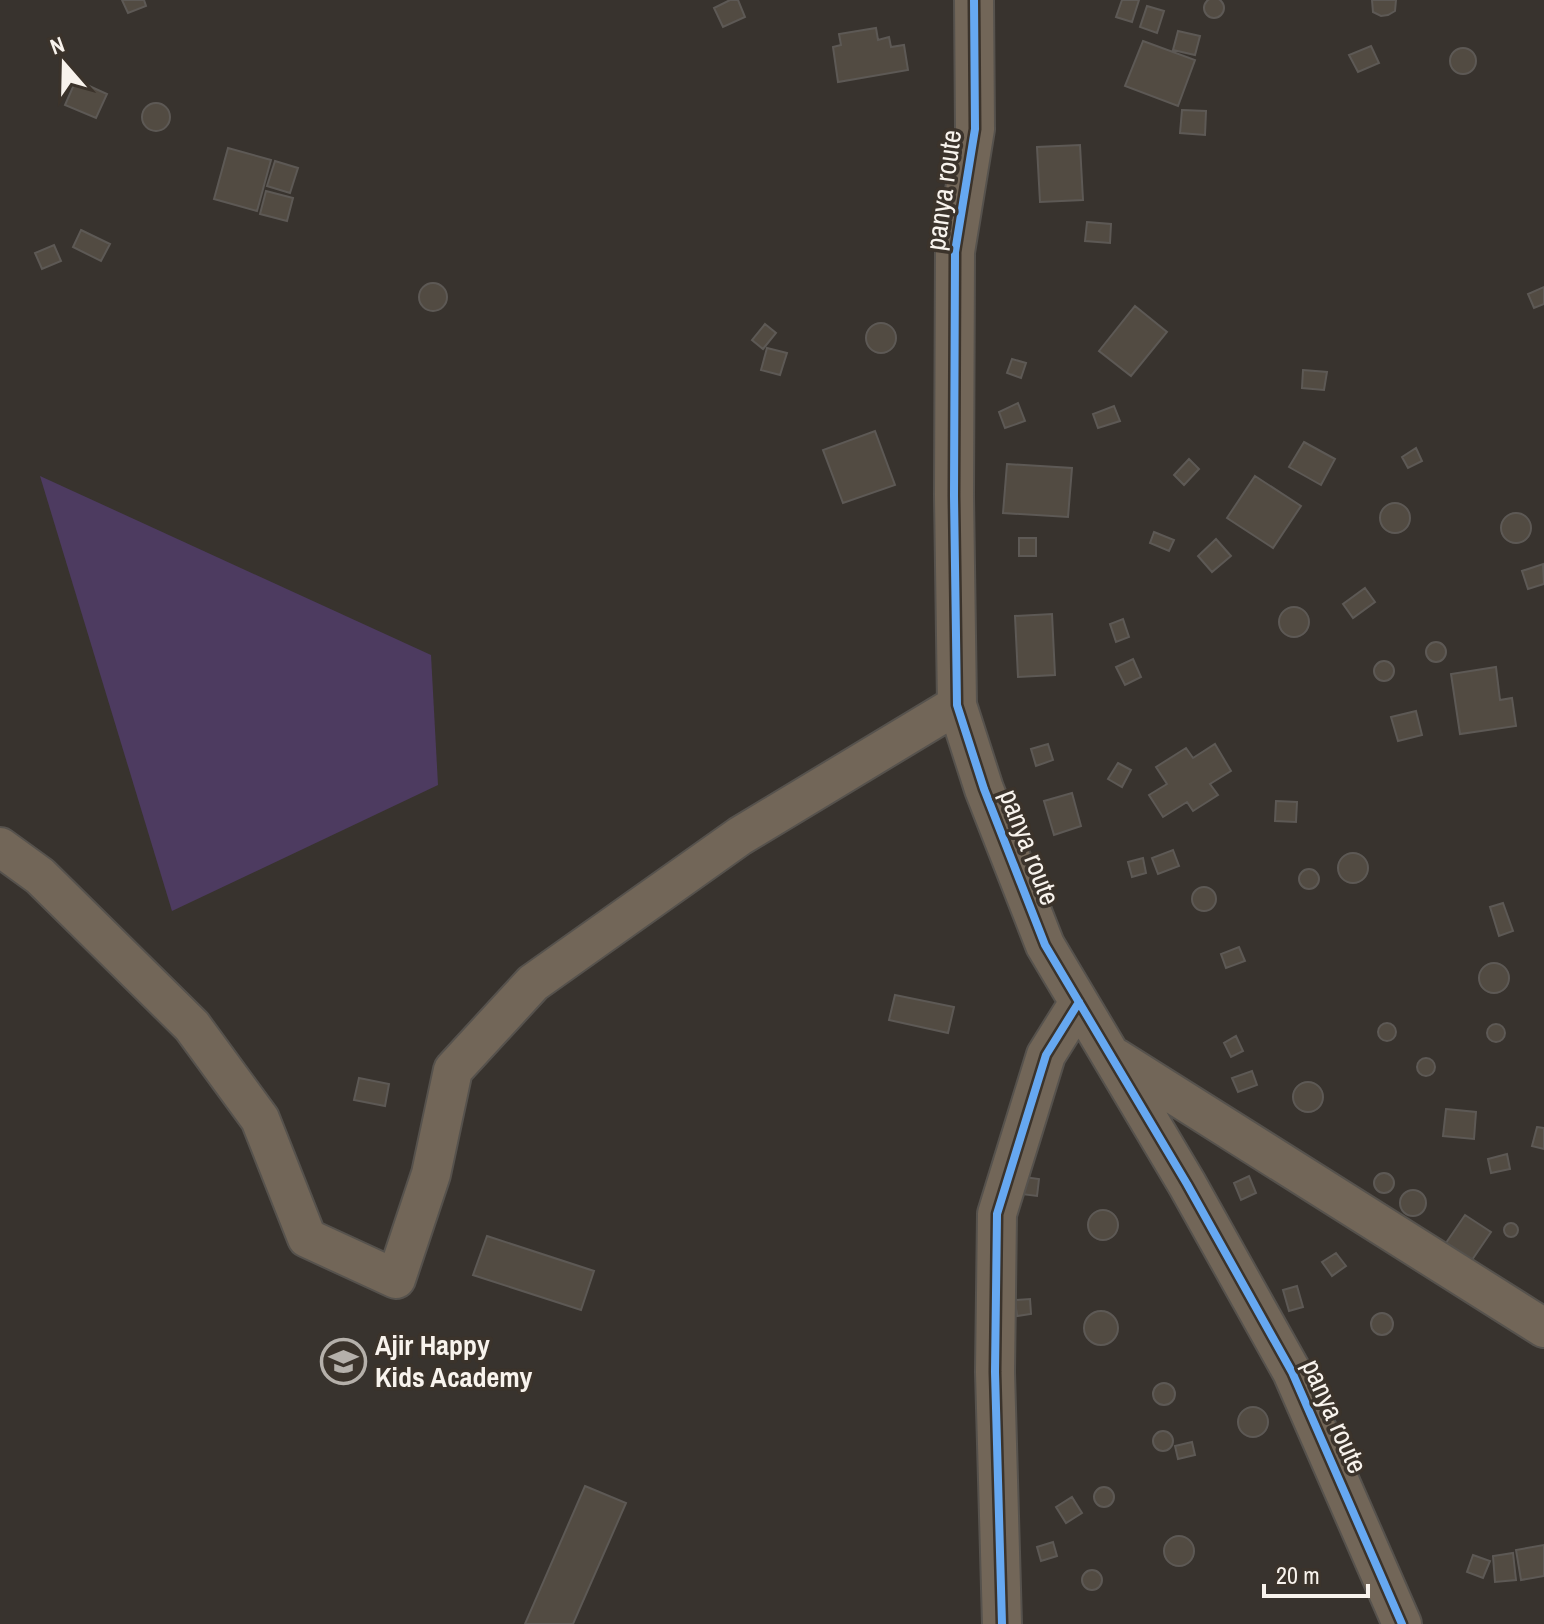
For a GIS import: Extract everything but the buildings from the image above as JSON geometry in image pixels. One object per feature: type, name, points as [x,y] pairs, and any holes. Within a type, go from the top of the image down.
[{"type":"street","name":"panya route","points":[[974,0],[975,129],[955,252],[957,705],[984,789],[1045,945],[1187,1184],[1292,1372],[1402,1624]]},
{"type":"street","points":[[0,847],[40,876],[192,1026],[260,1119],[307,1238],[396,1279],[431,1174],[453,1070],[533,983],[740,836],[957,705]]},
{"type":"street","points":[[1002,1624],[995,1372],[997,1214],[1046,1055],[1079,1002]]},
{"type":"street","points":[[1110,1055],[1544,1328]]},
{"type":"shaded area","points":[[40,476],[431,655],[438,785],[172,911]]},
{"type":"cycle path","points":[[974,0],[975,129],[955,252],[957,705],[984,789],[1045,945],[1187,1184],[1292,1372],[1402,1624]]},
{"type":"cycle path","points":[[1002,1624],[995,1372],[997,1214],[1046,1055],[1079,1002]]},
{"type":"place","name":"Ajir Happy Kids Academy","points":[[344,1361]]}]
